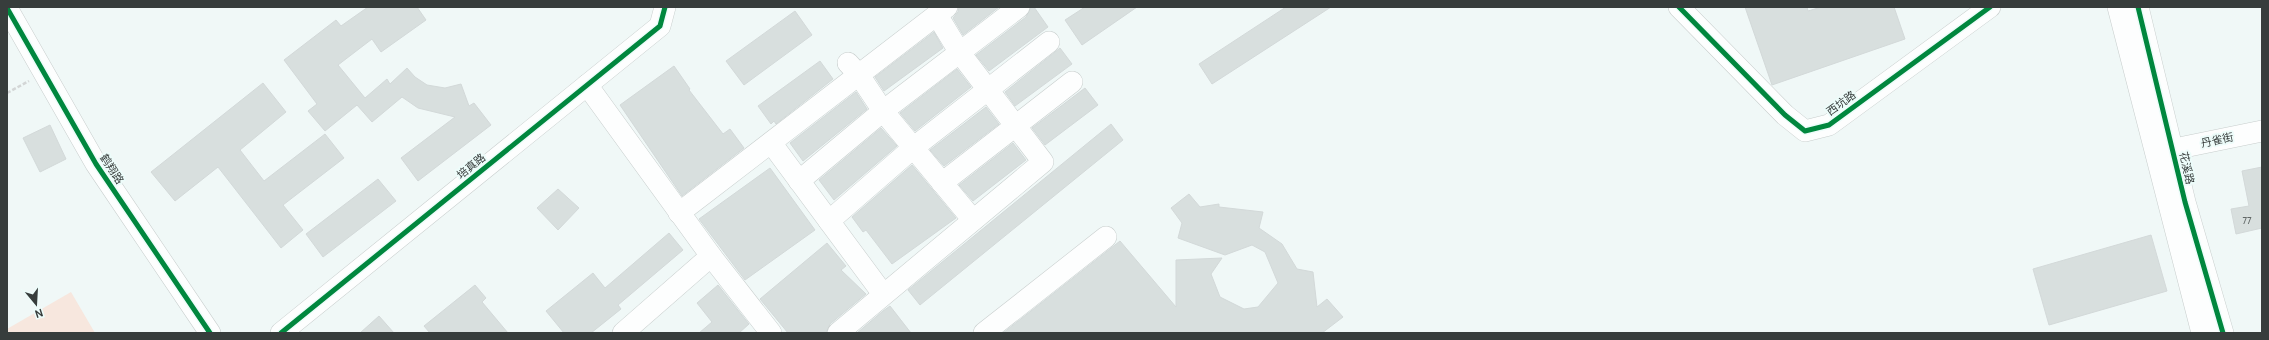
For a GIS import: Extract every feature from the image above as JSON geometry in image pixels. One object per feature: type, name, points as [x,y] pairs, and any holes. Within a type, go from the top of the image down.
[{"type":"street","name":"培真路","points":[[281,333],[660,26],[665,7]]},
{"type":"street","points":[[799,181],[883,111],[1020,7]]},
{"type":"street","name":"西坑路","points":[[1679,7],[1785,115],[1805,131],[1829,125],[1990,7]]},
{"type":"street","points":[[2118,7],[2202,333]]},
{"type":"street","name":"花溪路","points":[[2138,7],[2194,235],[2223,333]]},
{"type":"street","name":"鹤翔路","points":[[7,8],[96,164],[210,333]]},
{"type":"street","points":[[679,212],[772,144],[854,69],[942,11],[960,53],[1043,162],[838,333]]},
{"type":"street","points":[[829,221],[913,148],[986,89],[1050,42]]},
{"type":"street","points":[[854,69],[883,111],[973,220]]},
{"type":"street","points":[[942,182],[1014,125],[1072,82]]},
{"type":"street","points":[[587,85],[711,256],[771,333]]},
{"type":"street","name":"丹雀街","points":[[2173,152],[2184,147],[2262,131]]},
{"type":"street","points":[[772,144],[883,294]]},
{"type":"street","points":[[984,333],[1106,237]]},
{"type":"street","points":[[623,333],[711,256]]},
{"type":"path","points":[[7,93],[44,73]]},
{"type":"shaded area","points":[[71,292],[95,333],[7,333],[7,329]]},
{"type":"building","points":[[368,7],[417,7],[426,20],[381,52],[372,39],[338,65],[365,98],[387,79],[390,84],[407,68],[415,77],[427,85],[445,88],[461,84],[469,106],[474,103],[491,125],[418,181],[401,158],[455,117],[418,108],[402,97],[372,122],[357,105],[325,131],[308,111],[317,104],[284,60],[336,20],[341,26]]},
{"type":"building","points":[[959,7],[999,7],[963,35],[953,18],[958,12]]},
{"type":"building","points":[[1031,7],[1034,7],[1048,27],[989,71],[976,55],[1026,17]]},
{"type":"building","points":[[1085,7],[1137,7],[1082,45],[1065,20]]},
{"type":"building","points":[[1286,7],[1331,7],[1212,84],[1199,64]]},
{"type":"building","points":[[1745,7],[1807,7],[1808,11],[1821,7],[1894,7],[1905,39],[1772,85]]},
{"type":"building","points":[[795,11],[812,35],[744,85],[726,61]]},
{"type":"building","points":[[934,32],[943,48],[884,91],[875,77]]},
{"type":"building","points":[[1060,48],[1072,64],[1015,106],[1005,92]]},
{"type":"building","points":[[820,61],[833,79],[776,124],[774,121],[771,124],[758,106]]},
{"type":"building","points":[[674,66],[690,89],[689,90],[723,134],[730,129],[744,148],[682,196],[620,105]]},
{"type":"building","points":[[957,69],[971,87],[915,131],[900,113]]},
{"type":"building","points":[[263,83],[286,112],[240,150],[264,181],[325,134],[344,158],[283,205],[303,230],[281,248],[218,167],[175,201],[151,172]]},
{"type":"building","points":[[1085,88],[1098,105],[1045,145],[1032,128]]},
{"type":"building","points":[[856,92],[867,109],[803,161],[790,143]]},
{"type":"building","points":[[986,107],[999,124],[944,166],[930,150]]},
{"type":"building","points":[[1111,124],[1123,140],[920,305],[908,290]]},
{"type":"building","points":[[50,125],[66,159],[40,172],[23,138]]},
{"type":"building","points":[[881,128],[897,146],[834,200],[819,180]]},
{"type":"building","points":[[1013,143],[1026,160],[973,201],[959,185]]},
{"type":"building","points":[[912,165],[956,218],[892,264],[866,230],[863,232],[852,217]]},
{"type":"building","points":[[2262,167],[2262,228],[2236,234],[2231,209],[2249,206],[2242,171]]},
{"type":"building","points":[[770,168],[815,230],[745,280],[699,219]]},
{"type":"building","points":[[378,179],[396,201],[323,257],[306,234]]},
{"type":"building","points":[[558,189],[579,208],[558,230],[537,208]]},
{"type":"building","points":[[1189,194],[1200,207],[1219,204],[1219,207],[1263,212],[1259,228],[1282,244],[1297,269],[1313,272],[1317,307],[1327,299],[1343,317],[1322,333],[1003,333],[1120,241],[1176,307],[1176,260],[1222,258],[1211,274],[1220,297],[1244,309],[1258,307],[1278,283],[1265,252],[1252,245],[1225,255],[1178,238],[1182,223],[1171,208]]},
{"type":"building","points":[[669,233],[683,250],[618,305],[621,309],[591,333],[564,333],[546,311],[593,273],[605,288]]},
{"type":"building","points":[[2151,235],[2167,291],[2049,325],[2033,269]]},
{"type":"building","points":[[827,243],[846,266],[841,270],[866,294],[830,324],[826,333],[788,333],[760,299]]},
{"type":"building","points":[[475,285],[486,298],[482,302],[508,333],[430,333],[424,326]]},
{"type":"building","points":[[718,285],[749,324],[739,333],[699,333],[712,322],[697,303]]},
{"type":"building","points":[[890,306],[911,333],[857,333],[883,311]]},
{"type":"building","points":[[379,316],[394,333],[360,333]]},
{"type":"cycle path","points":[[281,333],[660,26],[665,7]]},
{"type":"cycle path","points":[[1679,7],[1785,115],[1805,131],[1829,125],[1990,7]]},
{"type":"cycle path","points":[[2138,7],[2185,202],[2223,333]]},
{"type":"cycle path","points":[[7,8],[96,164],[210,333]]}]
